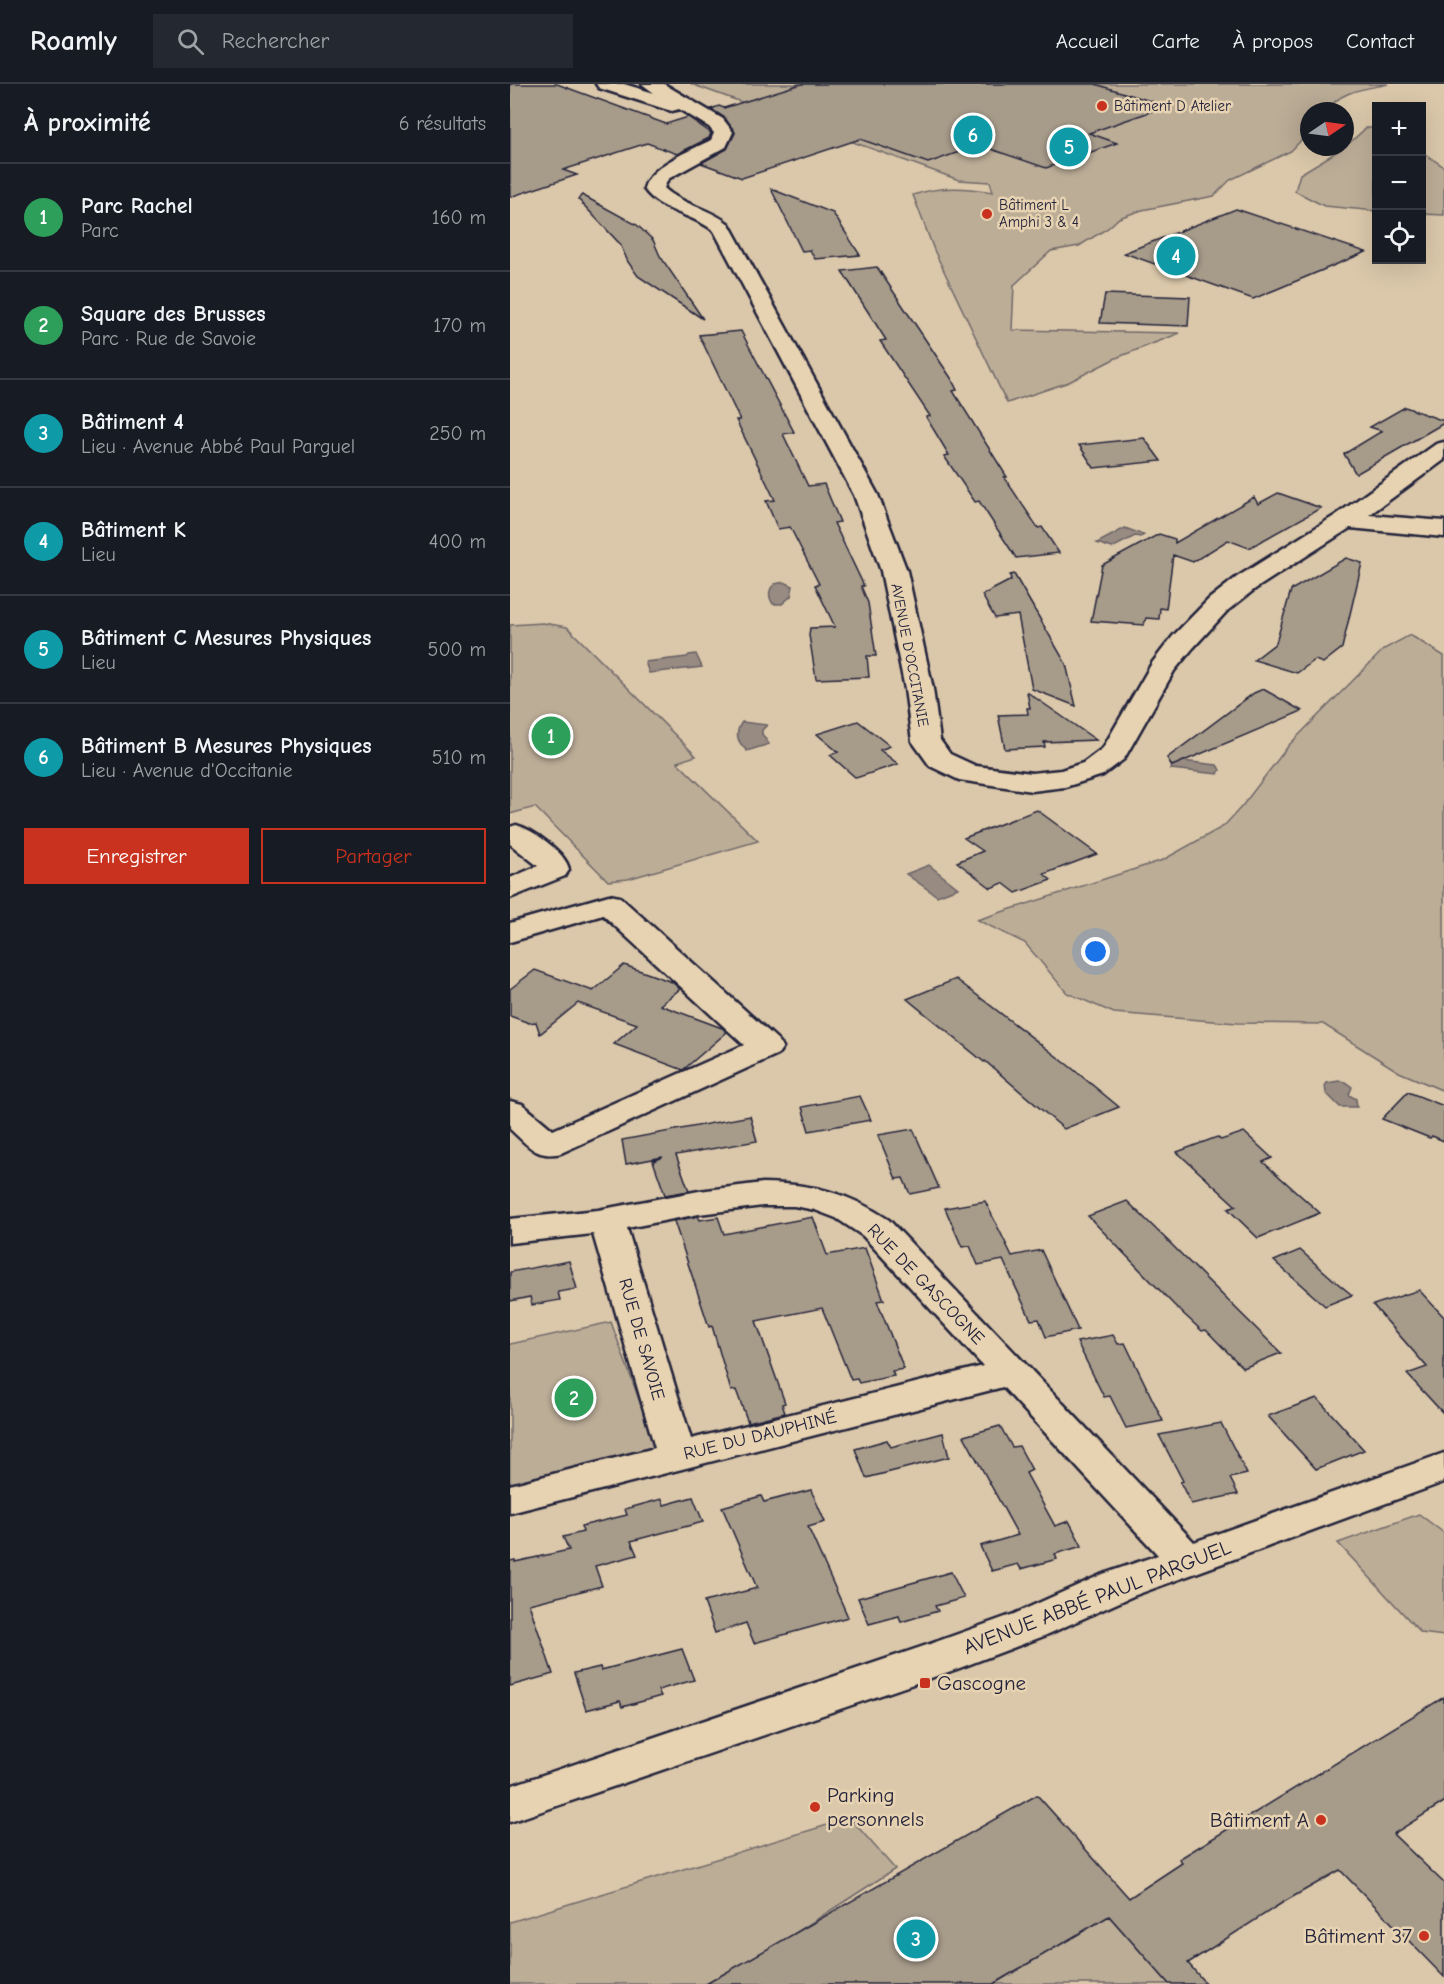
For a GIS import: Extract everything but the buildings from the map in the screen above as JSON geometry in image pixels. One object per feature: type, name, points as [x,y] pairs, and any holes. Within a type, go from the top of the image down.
[{"type":"street","name":"AVENUE D'OCCITANIE","points":[[606,84],[694,112]]},
{"type":"street","name":"AVENUE D'OCCITANIE","points":[[651,84],[694,112],[716,123],[722,129],[724,135],[719,143],[661,175],[654,189],[664,199],[712,218],[722,228],[866,495],[894,571],[919,689],[926,741],[940,760],[969,774],[1032,782],[1065,778],[1093,769],[1114,753],[1162,669],[1183,642],[1218,605],[1246,584],[1345,520],[1444,449]]},
{"type":"street","points":[[1345,520],[1444,529]]},
{"type":"street","points":[[510,889],[554,870],[553,863],[516,834]]},
{"type":"street","points":[[510,933],[609,904],[766,1047],[549,1145],[510,1111]]},
{"type":"street","name":"RUE DE GASCOGNE","points":[[510,1231],[537,1226],[607,1221],[757,1194],[790,1194],[821,1199],[848,1209],[876,1227],[1187,1560]]},
{"type":"street","name":"RUE DE SAVOIE","points":[[607,1221],[677,1456]]},
{"type":"street","name":"RUE DU DAUPHINÉ","points":[[510,1499],[1010,1372]]},
{"type":"street","name":"AVENUE ABBÉ PAUL PARGUEL","points":[[510,1803],[562,1788],[942,1657],[1029,1625],[1118,1585],[1444,1467]]},
{"type":"shaded area","points":[[691,84],[1388,84],[1362,89],[1335,102],[1300,102],[1300,142],[1291,151],[1230,180],[1214,196],[1142,210],[1119,218],[1108,228],[1079,246],[1051,251],[1014,285],[1012,330],[1180,333],[1116,358],[1069,382],[1007,403],[934,250],[913,195],[952,188],[993,192],[990,182],[959,180]]},
{"type":"shaded area","points":[[1366,128],[1372,128],[1372,211],[1324,206],[1295,191],[1300,174],[1330,156],[1354,156],[1354,139]]},
{"type":"shaded area","points":[[1426,155],[1444,167],[1444,215],[1426,214]]},
{"type":"shaded area","points":[[1125,528],[1144,535],[1135,536],[1112,548],[1097,543]]},
{"type":"shaded area","points":[[784,582],[793,586],[791,596],[782,604],[773,604],[770,599],[771,588],[775,584]]},
{"type":"shaded area","points":[[543,623],[567,627],[696,756],[677,762],[758,841],[628,879],[608,881],[535,807],[510,814],[510,625]]},
{"type":"shaded area","points":[[1410,635],[1444,656],[1444,1091],[1399,1072],[1323,1024],[1237,1023],[1114,1013],[1067,993],[1025,943],[977,920],[1163,860],[1224,826],[1289,745],[1384,649]]},
{"type":"shaded area","points":[[696,654],[702,667],[649,673],[645,662],[687,657]]},
{"type":"shaded area","points":[[742,722],[767,725],[762,730],[762,734],[769,744],[747,751],[738,737],[738,730]]},
{"type":"shaded area","points":[[1174,760],[1217,765],[1220,770],[1218,774],[1171,769]]},
{"type":"shaded area","points":[[929,865],[958,888],[937,896],[906,874]]},
{"type":"shaded area","points":[[1339,1081],[1352,1087],[1349,1095],[1356,1099],[1357,1107],[1340,1107],[1326,1093],[1327,1083]]},
{"type":"shaded area","points":[[611,1322],[658,1452],[510,1487],[510,1344]]},
{"type":"shaded area","points":[[1419,1514],[1444,1533],[1444,1636],[1421,1633],[1338,1543]]},
{"type":"shaded area","points":[[850,1818],[895,1869],[783,1941],[706,1984],[510,1984],[510,1922]]},
{"type":"shaded area","points":[[1109,1916],[1169,1984],[994,1984]]},
{"type":"place","name":"Bâtiment D Atelier","points":[[1102,106]]},
{"type":"place","name":"Bâtiment B Mesures Physiques","points":[[973,135]]},
{"type":"place","name":"Bâtiment C Mesures Physiques","points":[[1069,147]]},
{"type":"place","name":"Bâtiment L Amphi 3 & 4","points":[[987,214]]},
{"type":"place","name":"Bâtiment K","points":[[1176,256]]},
{"type":"place","name":"Parc Rachel","points":[[551,736]]},
{"type":"place","name":"Square des Brusses","points":[[574,1398]]},
{"type":"place","name":"Gascogne","points":[[925,1683]]},
{"type":"place","name":"Parking personnels","points":[[815,1807]]},
{"type":"place","name":"Bâtiment A","points":[[1321,1820]]},
{"type":"place","name":"Bâtiment 37","points":[[1424,1936]]},
{"type":"place","name":"Bâtiment 4","points":[[916,1939]]}]
